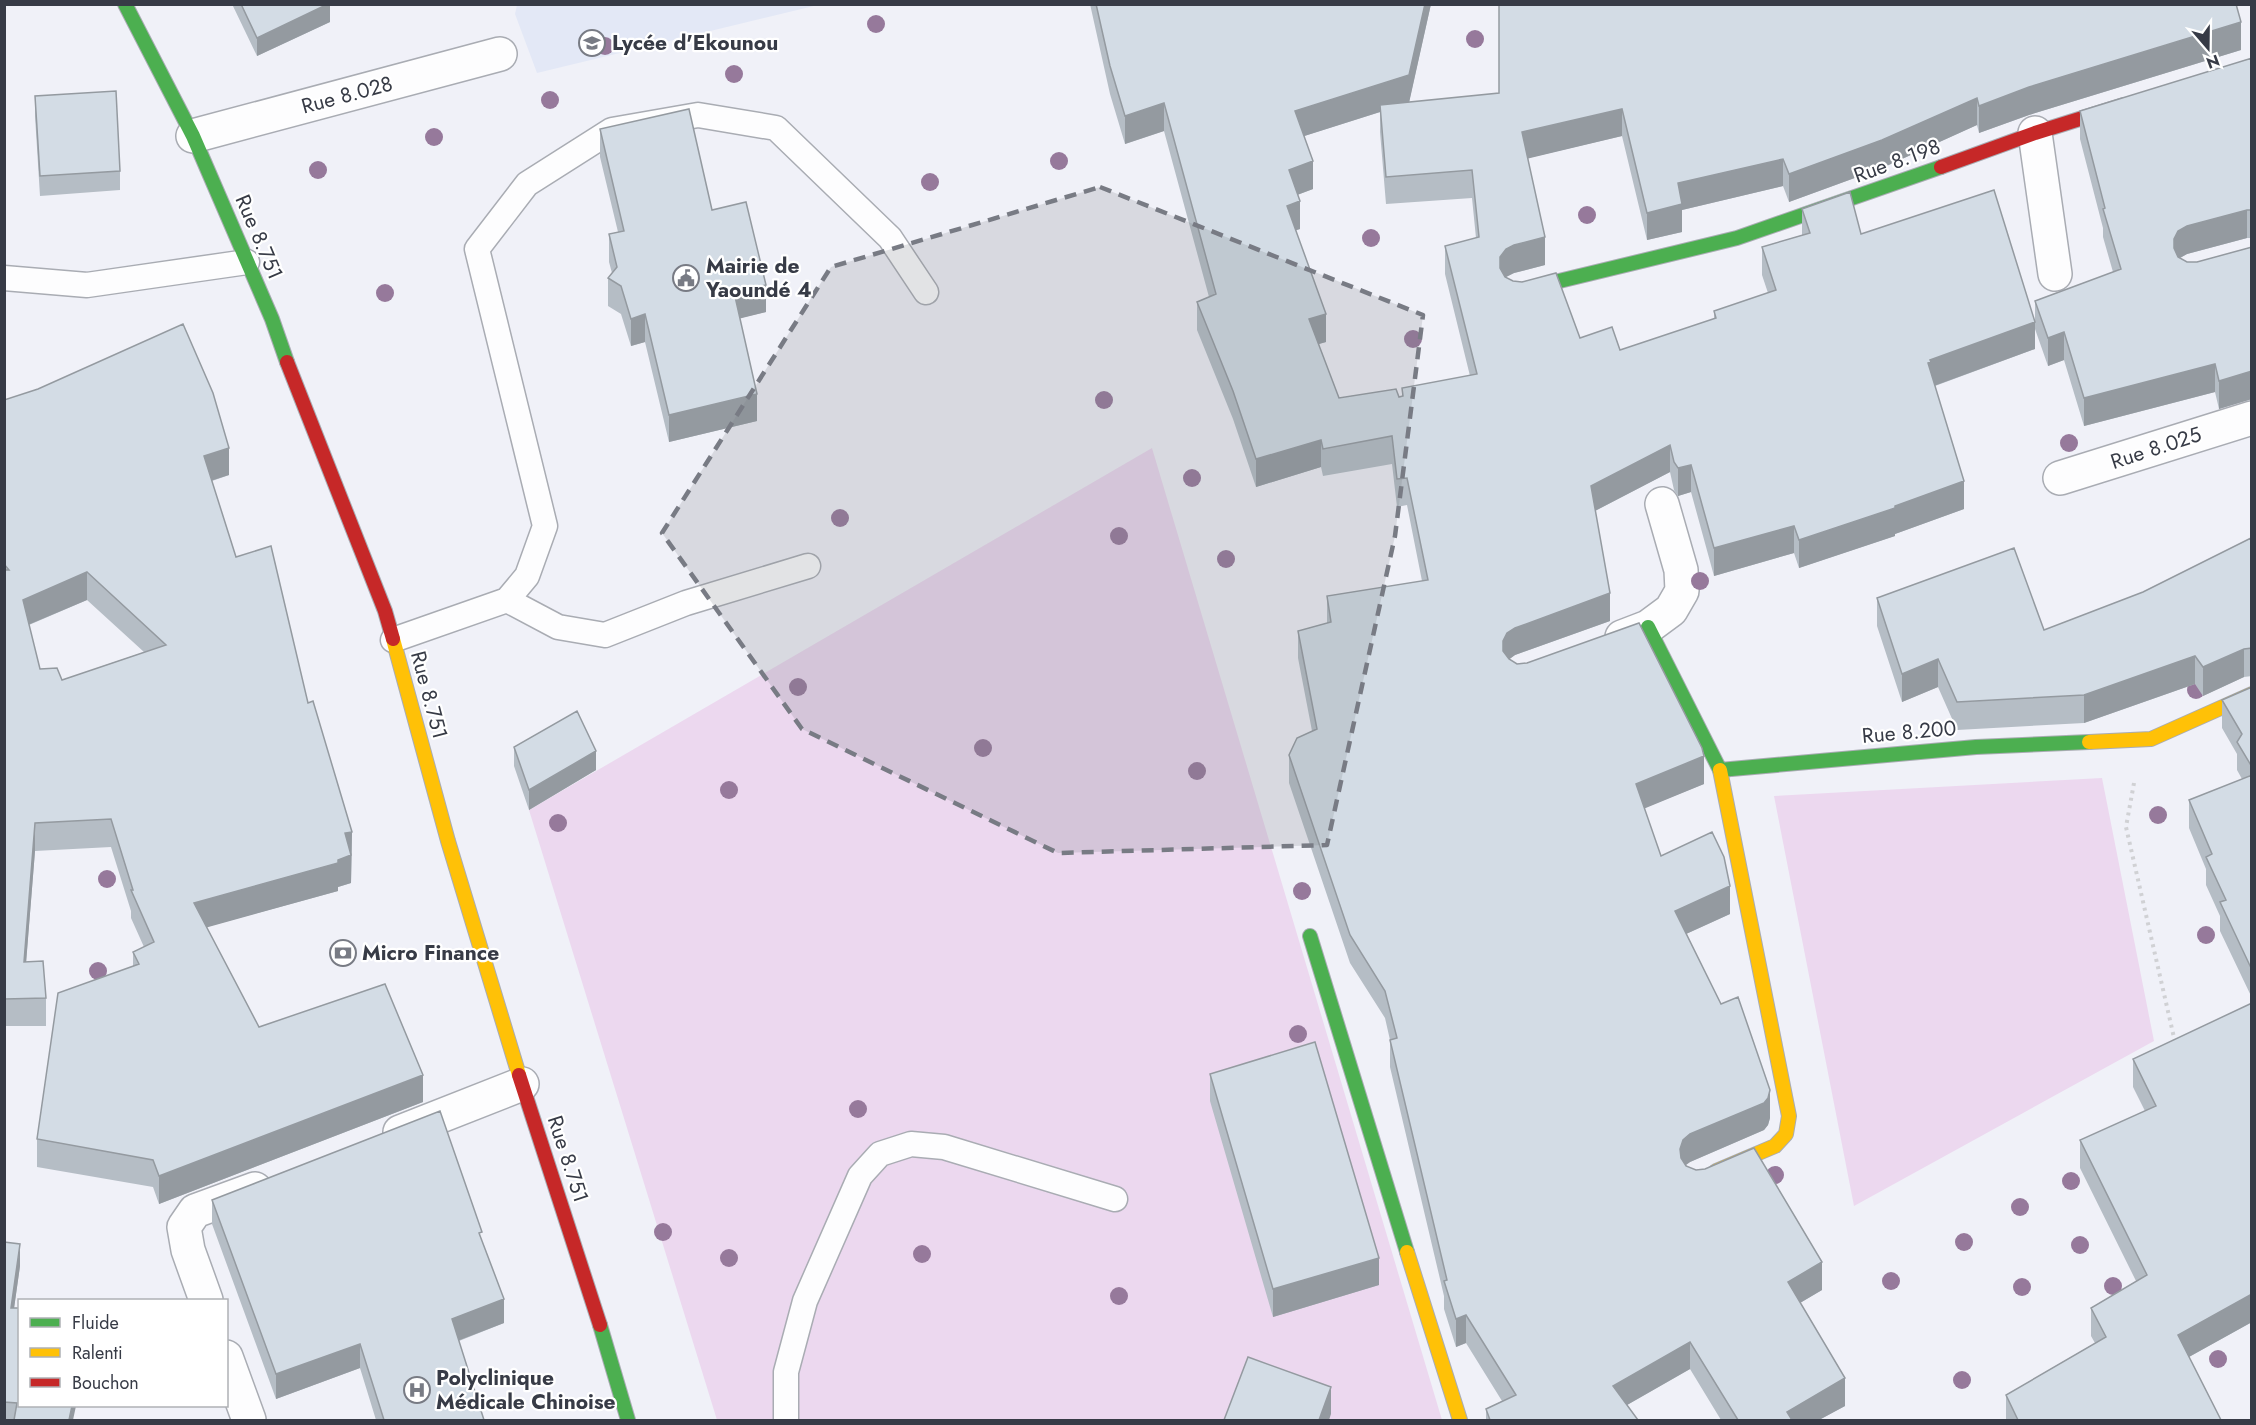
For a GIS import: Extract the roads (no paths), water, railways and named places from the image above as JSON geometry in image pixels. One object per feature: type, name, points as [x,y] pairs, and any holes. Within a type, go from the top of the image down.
[{"type":"street","name":"Rue 8.751","points":[[125,4],[193,136],[272,319],[385,611],[448,841],[628,1420]]},
{"type":"street","name":"Rue 8.028","points":[[193,136],[500,54]]},
{"type":"street","name":"Rue 8.198","points":[[1518,291],[1737,238],[2035,133],[2136,101]]},
{"type":"street","points":[[2035,133],[2055,274]]},
{"type":"street","name":"Rue 8.025","points":[[2060,478],[2252,418]]},
{"type":"street","points":[[1595,646],[1648,627],[1671,610],[1682,591],[1681,570],[1662,504]]},
{"type":"street","points":[[1648,627],[1720,770],[1789,1116],[1786,1134],[1775,1146],[1709,1174]]},
{"type":"street","name":"Rue 8.200","points":[[1720,770],[1976,747],[2151,739],[2252,694]]},
{"type":"street","points":[[1310,936],[1460,1420]]},
{"type":"street","points":[[367,1145],[522,1084]]},
{"type":"street","points":[[206,1299],[188,1250],[184,1227],[195,1211],[279,1179]]},
{"type":"street","points":[[228,1362],[249,1420]]},
{"type":"lane","points":[[393,640],[507,600],[528,576],[544,526],[477,249],[527,184],[612,130],[698,115],[776,128],[890,238],[926,292]]},
{"type":"lane","points":[[4,278],[87,285],[247,262]]},
{"type":"lane","points":[[507,600],[558,627],[605,634],[686,603],[808,566]]},
{"type":"lane","points":[[786,1420],[786,1372],[805,1301],[860,1176],[880,1154],[911,1144],[944,1147],[1115,1199]]},
{"type":"place","name":"Lycée d'Ekounou","points":[[592,43]]},
{"type":"place","name":"Mairie de Yaoundé 4","points":[[686,278]]},
{"type":"place","name":"Micro Finance","points":[[343,953]]},
{"type":"place","name":"Polyclinique Médicale Chinoise","points":[[417,1390]]}]
